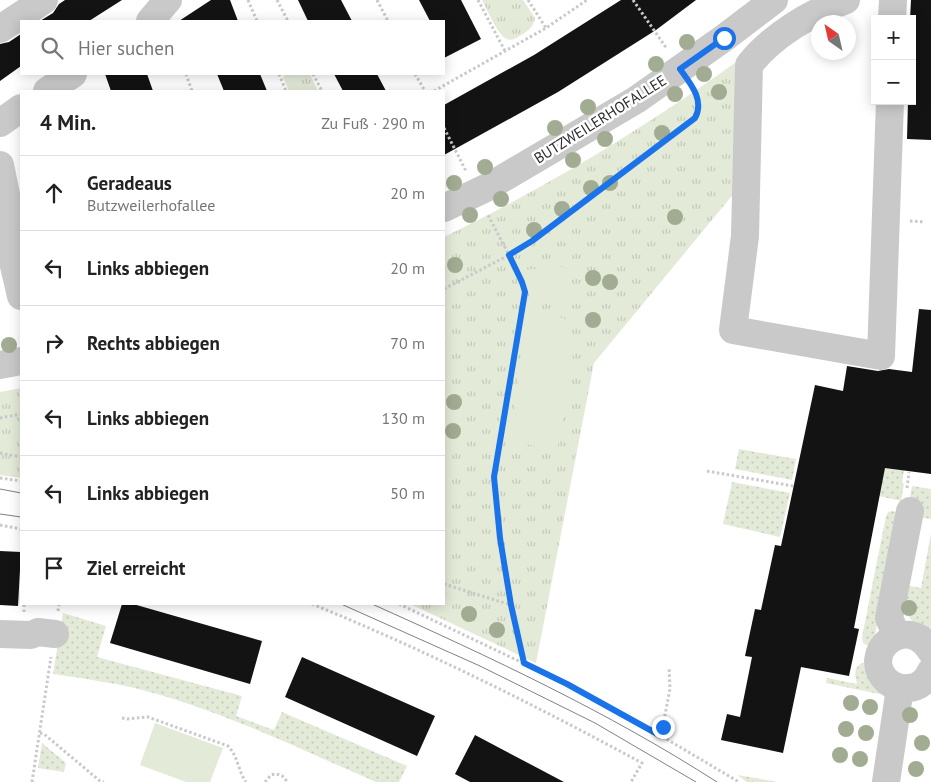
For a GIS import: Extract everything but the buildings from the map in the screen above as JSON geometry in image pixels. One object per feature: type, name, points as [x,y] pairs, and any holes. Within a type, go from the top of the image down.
[{"type":"street","points":[[0,29],[44,0]]},
{"type":"street","points":[[151,20],[168,0]]},
{"type":"street","name":"BUTZWEILERHOFALLEE","points":[[445,208],[482,204],[488,187],[636,100],[774,0]]},
{"type":"street","points":[[846,0],[800,21],[760,51],[748,65],[745,236],[733,330],[881,356],[890,105]]},
{"type":"street","points":[[892,0],[892,15]]},
{"type":"street","points":[[49,90],[71,75]]},
{"type":"street","points":[[0,123],[20,109]]},
{"type":"street","points":[[0,165],[14,229],[12,253],[20,291]]},
{"type":"street","points":[[0,365],[20,361]]},
{"type":"street","points":[[896,636],[889,618],[910,510]]},
{"type":"street","points":[[0,634],[31,635],[38,632],[55,634]]},
{"type":"street","points":[[931,651],[921,638],[905,634],[896,636],[888,641],[881,648],[878,658],[879,668],[883,677],[891,684],[900,688],[910,688],[920,684],[928,678],[931,671]]},
{"type":"street","points":[[886,782],[900,688]]},
{"type":"path","points":[[248,0],[257,20]]},
{"type":"path","points":[[277,0],[287,20]]},
{"type":"path","points":[[377,0],[387,20]]},
{"type":"path","points":[[478,0],[506,51]]},
{"type":"path","points":[[528,0],[546,28]]},
{"type":"path","points":[[436,90],[546,28],[587,0]]},
{"type":"path","points":[[445,288],[532,241],[695,118],[699,105],[696,91],[634,0]]},
{"type":"path","points":[[186,75],[192,90]]},
{"type":"path","points":[[279,75],[286,90]]},
{"type":"path","points":[[314,75],[322,90]]},
{"type":"path","points":[[417,75],[424,90]]},
{"type":"path","points":[[445,130],[509,255],[525,292],[494,477],[500,538],[511,605],[524,663]]},
{"type":"path","points":[[0,418],[20,414]]},
{"type":"path","points":[[0,453],[20,457]]},
{"type":"path","points":[[707,471],[793,486]]},
{"type":"path","points":[[0,478],[20,481]]},
{"type":"path","points":[[0,525],[20,529]]},
{"type":"path","points":[[445,584],[511,605]]},
{"type":"path","points":[[32,782],[59,605]]},
{"type":"path","points":[[314,605],[476,677],[642,763],[631,782]]},
{"type":"path","points":[[401,605],[583,692],[739,782]]},
{"type":"path","points":[[661,736],[670,689],[669,667]]},
{"type":"path","points":[[122,718],[148,716],[228,746],[234,752],[239,770],[246,782]]},
{"type":"path","points":[[40,733],[44,734],[100,781],[104,782]]},
{"type":"path","points":[[266,782],[271,775],[278,774],[287,782]]},
{"type":"green space","points":[[482,0],[523,0],[535,18],[533,24],[529,30],[509,40],[496,28]]},
{"type":"green space","points":[[739,60],[735,192],[594,363],[536,663],[412,605],[445,605],[445,236],[558,177],[704,85]]},
{"type":"green space","points":[[285,75],[310,75],[318,90],[289,90],[283,77]]},
{"type":"green space","points":[[562,267],[566,270],[568,296],[529,300],[529,291],[521,270]]},
{"type":"green space","points":[[527,311],[563,318],[571,327],[573,353],[566,405],[557,450],[509,441],[524,351],[519,350]]},
{"type":"green space","points":[[20,388],[20,478],[0,475],[0,392]]},
{"type":"green space","points":[[739,449],[796,459],[792,480],[735,469]]},
{"type":"green space","points":[[875,466],[904,470],[901,501],[870,494]]},
{"type":"green space","points":[[732,482],[790,493],[780,537],[723,524]]},
{"type":"green space","points":[[912,486],[931,489],[931,519],[918,517],[909,502]]},
{"type":"green space","points":[[888,512],[896,512],[898,517],[874,640],[871,645],[866,645],[862,637],[886,516]]},
{"type":"green space","points":[[931,533],[931,634],[913,622],[903,609],[905,585],[921,588]]},
{"type":"green space","points":[[63,613],[106,626],[97,657],[242,696],[236,716],[274,730],[282,712],[407,766],[399,782],[376,782],[268,735],[185,703],[131,687],[53,674]]},
{"type":"green space","points":[[862,663],[867,664],[889,696],[826,683],[827,678],[857,684],[856,669]]},
{"type":"green space","points":[[155,723],[223,748],[210,782],[186,782],[140,765]]},
{"type":"green space","points":[[42,743],[66,763],[64,772],[38,768]]},
{"type":"green space","points":[[737,775],[778,782],[747,782]]},
{"type":"tram line","points":[[0,489],[20,493]]},
{"type":"tram line","points":[[0,514],[20,517]]},
{"type":"tram line","points":[[343,605],[480,666],[595,723],[696,782]]},
{"type":"tram line","points":[[374,605],[504,665],[591,709],[676,756],[717,782]]},
{"type":"route","points":[[663,727],[661,736],[631,718],[524,663],[511,605],[500,538],[494,477],[525,292],[509,255],[532,241],[695,118],[699,105],[696,91],[680,69],[724,38]]}]
